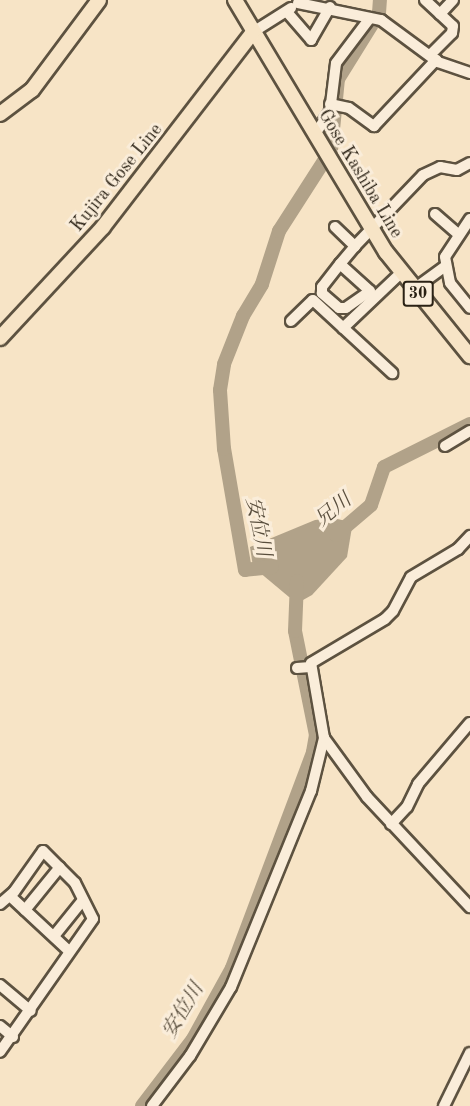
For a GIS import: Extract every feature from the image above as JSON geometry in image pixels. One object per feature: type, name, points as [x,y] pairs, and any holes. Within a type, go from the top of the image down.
[{"type":"main road","points":[[0,114],[32,90],[99,0]]},
{"type":"main road","name":"Gose Kashiba Line","points":[[235,0],[371,229],[414,289],[470,356]]},
{"type":"main road","name":"Kujira Gose Line","points":[[0,338],[104,227],[253,32]]},
{"type":"street","points":[[335,104],[374,126],[452,33],[453,26],[425,0]]},
{"type":"street","points":[[440,14],[453,0]]},
{"type":"street","points":[[253,32],[286,12],[299,1],[376,19],[433,57],[470,73]]},
{"type":"street","points":[[286,12],[311,40],[330,7]]},
{"type":"street","points":[[315,134],[327,121],[335,104],[336,63],[376,19]]},
{"type":"street","points":[[340,264],[370,291],[346,308],[339,308],[322,293],[322,287],[340,264],[355,246],[423,175],[440,167],[458,170],[470,163]]},
{"type":"street","points":[[436,218],[457,233]]},
{"type":"street","points":[[470,219],[457,233],[448,249],[446,266],[454,291],[470,309]]},
{"type":"street","points":[[335,227],[355,246]]},
{"type":"street","points":[[414,289],[446,266]]},
{"type":"street","points":[[343,328],[402,272]]},
{"type":"street","points":[[291,321],[313,300],[392,373]]},
{"type":"street","points":[[445,446],[470,432]]},
{"type":"street","points":[[470,536],[458,549],[411,577],[389,615],[314,659],[310,667],[324,738],[391,824],[470,907]]},
{"type":"street","points":[[297,668],[310,667]]},
{"type":"street","points":[[391,824],[407,807],[422,779],[470,723]]},
{"type":"street","points":[[152,1106],[190,1056],[235,978],[302,816],[324,738]]},
{"type":"street","points":[[0,903],[10,896],[43,851],[60,867],[93,919],[68,950],[31,1011],[0,1052]]},
{"type":"street","points":[[25,910],[60,867]]},
{"type":"street","points":[[10,896],[68,950]]},
{"type":"street","points":[[54,936],[83,900]]},
{"type":"street","points":[[0,985],[31,1011]]},
{"type":"street","points":[[0,1026],[13,1037]]},
{"type":"street","points":[[444,1106],[470,1053]]},
{"type":"shaded area","points":[[333,518],[346,521],[352,527],[347,557],[312,595],[303,600],[289,597],[253,567],[250,547],[315,520]]},
{"type":"waterway","name":"安位川","points":[[272,567],[245,570],[224,449],[220,390],[224,364],[243,316],[262,284],[279,231],[331,150],[338,79],[379,13],[380,0]]},
{"type":"waterway","name":"兄川","points":[[336,535],[371,505],[384,467],[470,424]]},
{"type":"waterway","name":"安位川","points":[[142,1106],[193,1039],[232,968],[313,752],[316,735],[295,631],[297,581]]}]
